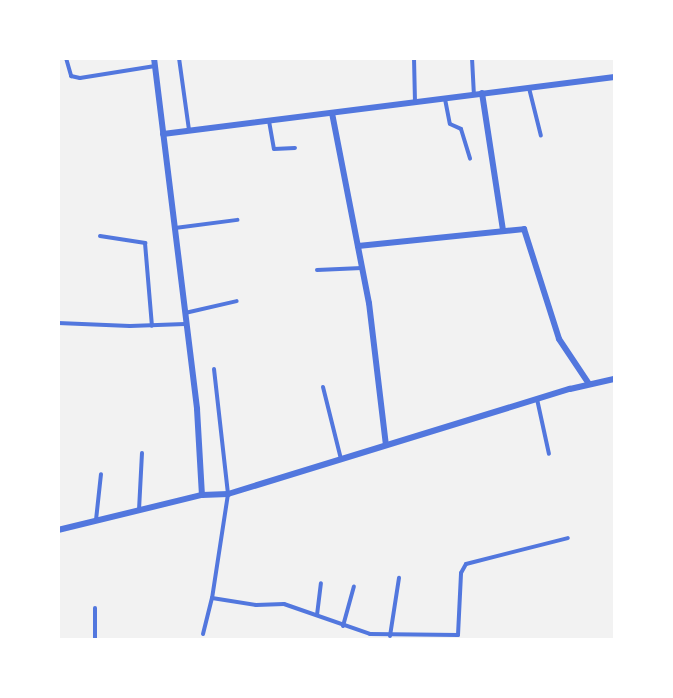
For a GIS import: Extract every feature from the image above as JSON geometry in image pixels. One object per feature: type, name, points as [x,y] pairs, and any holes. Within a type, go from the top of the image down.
[{"type":"street","points":[[154,58],[166,134],[174,228],[206,495]]},
{"type":"street","points":[[166,134],[615,77]]},
{"type":"street","points":[[478,94],[503,230]]},
{"type":"street","points":[[332,113],[362,268],[386,445]]},
{"type":"street","points":[[358,246],[519,228],[528,232],[560,339],[589,384]]},
{"type":"street","points":[[58,530],[206,495],[224,494],[537,399],[615,379]]},
{"type":"lane","points":[[66,58],[71,76],[80,78],[155,66]]},
{"type":"lane","points":[[179,58],[186,130]]},
{"type":"lane","points":[[414,58],[415,101]]},
{"type":"lane","points":[[472,58],[478,94]]},
{"type":"lane","points":[[529,87],[540,136]]},
{"type":"lane","points":[[445,98],[450,124],[461,129],[470,159]]},
{"type":"lane","points":[[269,120],[274,149],[295,147]]},
{"type":"lane","points":[[174,228],[237,220]]},
{"type":"lane","points":[[100,236],[145,243],[152,326]]},
{"type":"lane","points":[[317,270],[362,268]]},
{"type":"lane","points":[[184,314],[237,301]]},
{"type":"lane","points":[[58,323],[152,326],[185,324]]},
{"type":"lane","points":[[203,634],[212,598],[224,494],[214,369]]},
{"type":"lane","points":[[323,387],[341,459]]},
{"type":"lane","points":[[537,399],[549,454]]},
{"type":"lane","points":[[139,510],[142,453]]},
{"type":"lane","points":[[96,520],[101,474]]},
{"type":"lane","points":[[212,598],[256,605],[284,604],[343,626],[390,636],[458,635],[461,573],[466,564],[568,538]]},
{"type":"lane","points":[[390,636],[399,578]]},
{"type":"lane","points":[[317,615],[321,583]]},
{"type":"lane","points":[[343,626],[354,586]]},
{"type":"lane","points":[[95,608],[95,639]]}]
